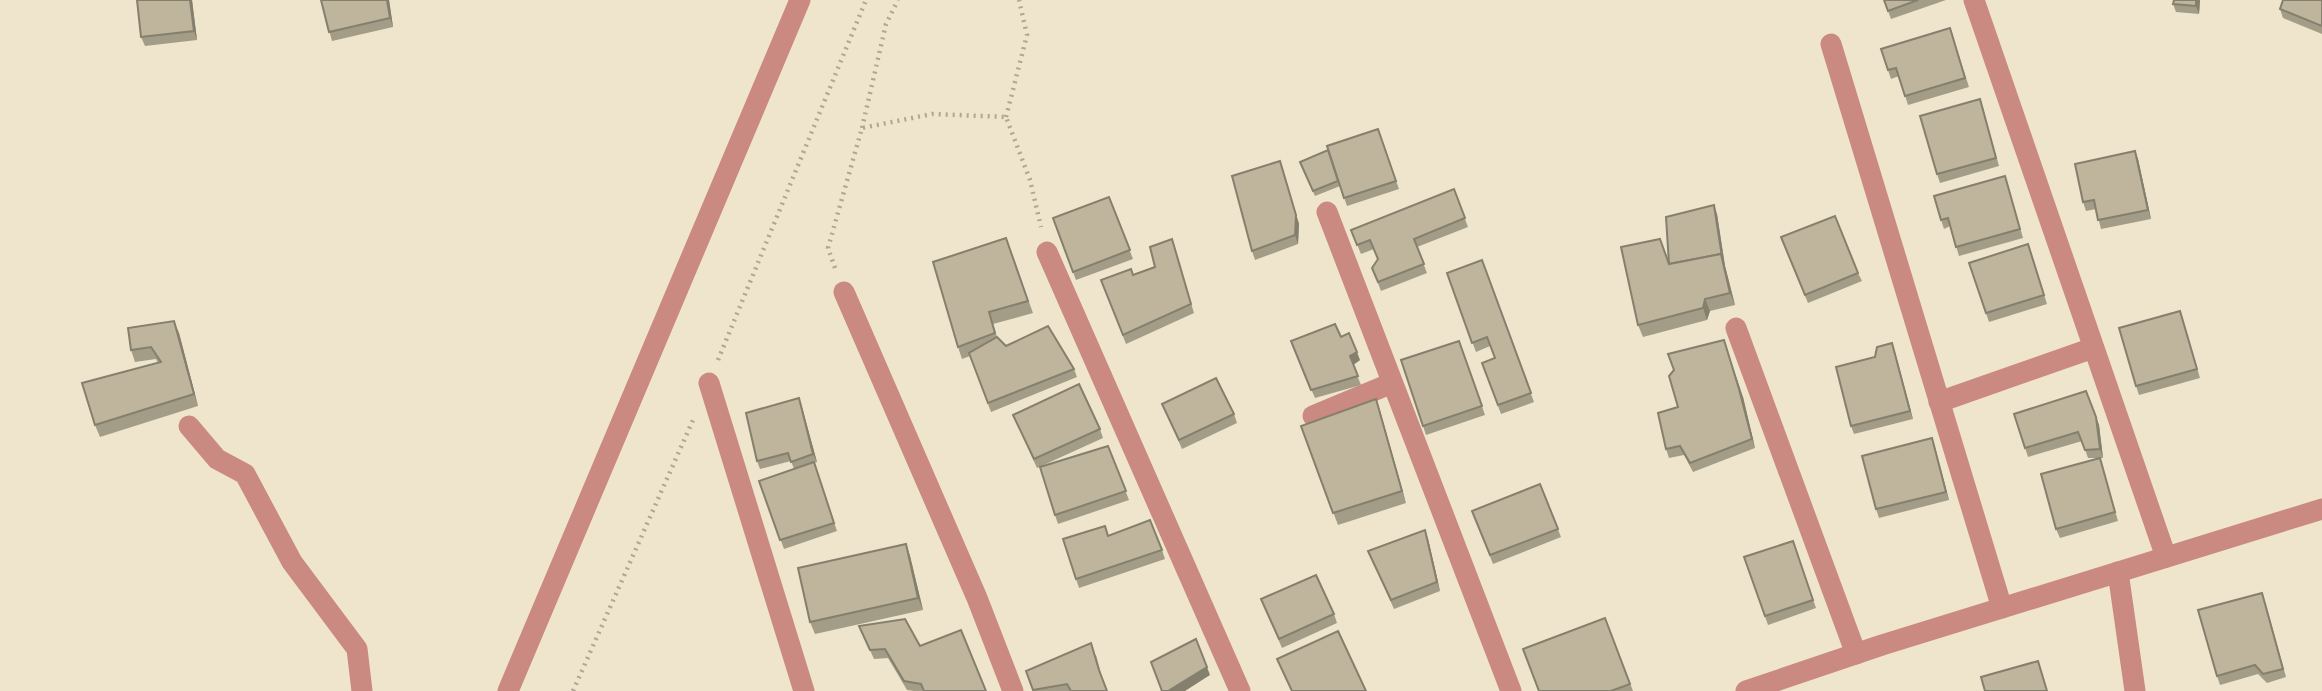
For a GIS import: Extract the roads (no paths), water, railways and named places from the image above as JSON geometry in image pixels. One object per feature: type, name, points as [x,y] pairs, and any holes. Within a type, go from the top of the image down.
[{"type":"street","points":[[508,691],[800,0]]},
{"type":"street","points":[[1974,0],[2166,558]]},
{"type":"street","points":[[1831,44],[2002,608]]},
{"type":"street","points":[[1326,212],[1511,691]]},
{"type":"street","points":[[1047,252],[1240,691]]},
{"type":"street","points":[[844,292],[977,598],[1013,691]]},
{"type":"street","points":[[1736,328],[1856,654]]},
{"type":"street","points":[[1939,402],[2093,348]]},
{"type":"street","points":[[709,383],[804,691]]},
{"type":"street","points":[[1313,416],[1392,383]]},
{"type":"street","points":[[189,426],[217,459],[246,474],[250,480],[292,562],[357,649],[362,691]]},
{"type":"street","points":[[1746,691],[1856,654],[2322,509]]},
{"type":"street","points":[[2118,572],[2135,691]]}]
